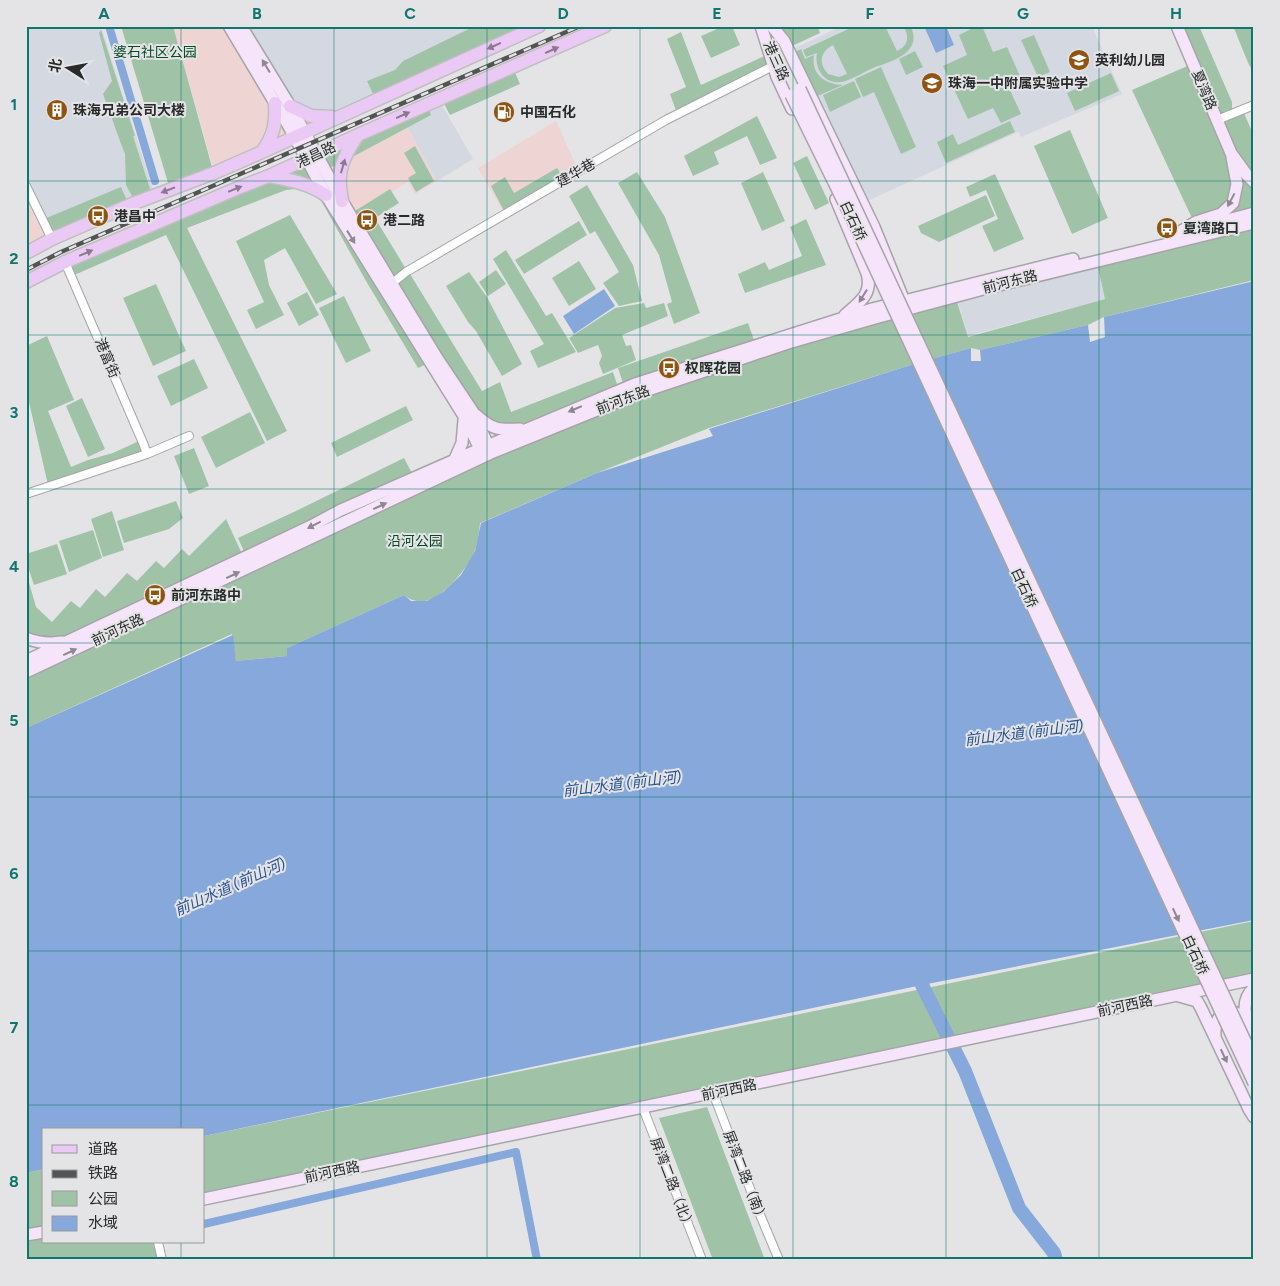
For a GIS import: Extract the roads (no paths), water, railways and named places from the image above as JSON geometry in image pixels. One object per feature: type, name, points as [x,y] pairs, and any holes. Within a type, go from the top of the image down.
[{"type":"main road","points":[[229,26],[275,103],[299,135],[342,201],[388,287]]},
{"type":"main road","points":[[242,26],[290,106],[299,135]]},
{"type":"main road","name":"港昌路","points":[[26,253],[52,239],[132,204],[214,173],[262,152],[539,26]]},
{"type":"main road","name":"港昌路","points":[[26,282],[65,262],[269,176],[605,26]]},
{"type":"main road","points":[[761,26],[777,77],[842,211],[870,283],[858,304],[842,318]]},
{"type":"main road","name":"港三路","points":[[761,26],[796,92]]},
{"type":"main road","points":[[771,26],[796,92]]},
{"type":"main road","points":[[771,26],[784,41],[874,227],[904,300]]},
{"type":"main road","name":"夏湾路","points":[[1177,26],[1231,153]]},
{"type":"main road","name":"白石桥","points":[[796,92],[1254,1060]]},
{"type":"main road","name":"白石桥","points":[[796,92],[856,228],[1254,1083]]},
{"type":"main road","points":[[262,152],[269,142],[275,127],[275,103]]},
{"type":"main road","points":[[290,106],[311,116],[337,117]]},
{"type":"main road","points":[[342,201],[341,168],[358,135]]},
{"type":"main road","points":[[1231,153],[1254,182]]},
{"type":"main road","points":[[1177,234],[1196,222],[1221,214],[1232,203],[1237,184],[1231,153]]},
{"type":"main road","points":[[312,157],[326,195],[388,287],[469,414],[486,451]]},
{"type":"main road","points":[[269,176],[299,182],[326,195]]},
{"type":"main road","name":"前河东路","points":[[26,672],[486,451],[527,429],[622,389],[904,300],[1177,234],[1254,213]]},
{"type":"main road","name":"前河东路","points":[[26,661],[341,510],[454,461],[486,451],[639,393],[796,340],[894,312],[1254,223]]},
{"type":"main road","points":[[469,414],[492,428],[505,430],[527,429]]},
{"type":"main road","points":[[454,461],[462,443],[469,414]]},
{"type":"main road","points":[[26,638],[51,644],[80,636]]},
{"type":"main road","name":"前河西路","points":[[205,1199],[1254,979]]},
{"type":"main road","points":[[1254,988],[1246,999],[1244,1009],[1254,1039]]},
{"type":"main road","points":[[1175,996],[1197,1001],[1202,1008],[1254,1117]]},
{"type":"main road","points":[[1215,1036],[1217,1021],[1222,1014],[1229,1011],[1240,1016],[1248,1025]]},
{"type":"main road","points":[[26,1235],[42,1232]]},
{"type":"street","name":"建华巷","points":[[388,287],[406,272],[666,120],[774,66]]},
{"type":"street","points":[[1217,120],[1254,105]]},
{"type":"street","points":[[26,186],[52,239]]},
{"type":"street","name":"港富街","points":[[65,262],[147,454]]},
{"type":"street","points":[[26,494],[147,454],[189,436]]},
{"type":"street","name":"屏湾二路（南）","points":[[713,1093],[778,1260]]},
{"type":"street","name":"屏湾二路（北）","points":[[643,1108],[702,1260]]},
{"type":"street","points":[[158,1244],[162,1260]]},
{"type":"water","points":[[924,26],[946,26],[954,45],[936,53]]},
{"type":"water","name":"前山水道 (前山河)","points":[[1254,281],[1254,920],[922,985],[205,1136],[205,1128],[42,1128],[42,1169],[26,1173],[26,728],[233,635],[236,661],[287,656],[287,648],[404,595],[411,601],[427,601],[443,592],[461,575],[475,551],[481,523],[597,473],[713,436],[709,429],[917,363],[971,348],[971,361],[981,361],[980,350],[1088,325],[1090,342],[1105,337],[1104,317]]},
{"type":"water","points":[[604,289],[615,306],[574,334],[563,316]]},
{"type":"waterway","points":[[109,26],[155,181]]},
{"type":"waterway","points":[[922,985],[965,1071],[1019,1208],[1054,1253],[1056,1260]]},
{"type":"waterway","points":[[205,1224],[516,1152],[537,1260]]},
{"type":"railway","points":[[26,270],[61,252],[580,26]]},
{"type":"place","name":"英利幼儿园","points":[[1079,60]]},
{"type":"place","name":"珠海一中附属实验中学","points":[[932,83]]},
{"type":"place","name":"珠海兄弟公司大楼","points":[[57,110]]},
{"type":"place","name":"中国石化","points":[[504,112]]},
{"type":"place","name":"港昌中","points":[[98,216]]},
{"type":"place","name":"港二路","points":[[367,220]]},
{"type":"place","name":"夏湾路口","points":[[1167,228]]},
{"type":"place","name":"权晖花园","points":[[669,368]]},
{"type":"place","name":"前河东路中","points":[[155,595]]},
{"type":"park label","name":"婆石社区公园","points":[[155,52]]},
{"type":"park label","name":"沿河公园","points":[[415,541]]}]
